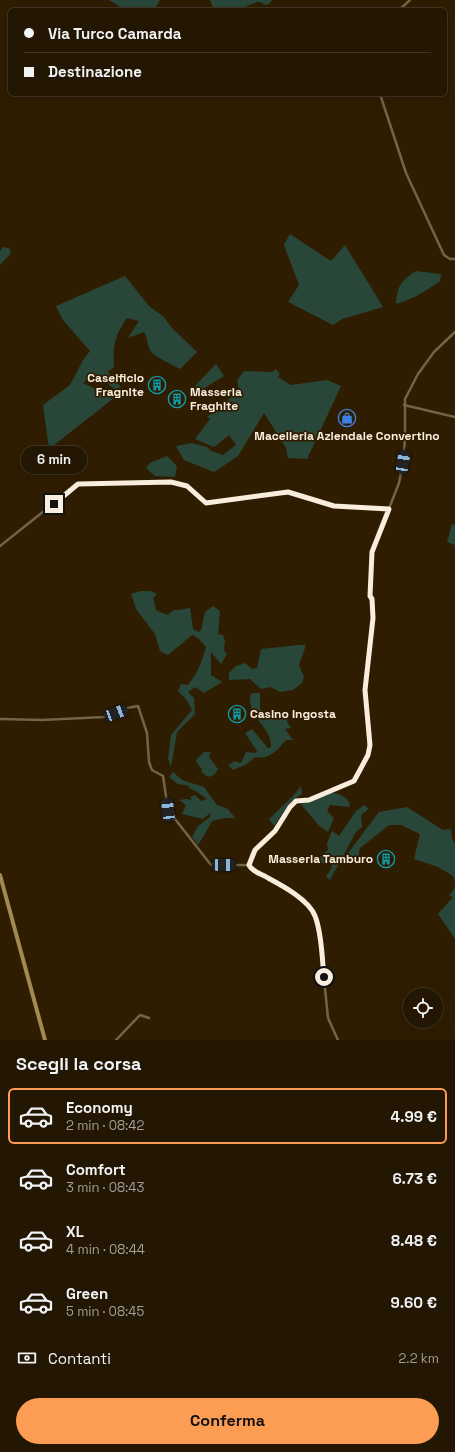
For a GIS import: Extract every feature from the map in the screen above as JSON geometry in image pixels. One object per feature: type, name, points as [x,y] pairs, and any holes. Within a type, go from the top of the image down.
[{"type":"main road","points":[[0,875],[45,1040]]},
{"type":"street","points":[[400,8],[410,0]]},
{"type":"street","points":[[381,96],[406,173],[444,255],[450,259],[455,259]]},
{"type":"street","points":[[249,865],[255,850],[275,831],[293,803],[301,800],[309,800],[354,781],[368,755],[370,745],[365,690],[373,618],[372,599],[370,596],[372,552],[399,483],[405,453],[404,400],[418,374],[434,352],[455,332]]},
{"type":"street","points":[[404,405],[455,417]]},
{"type":"street","points":[[0,546],[78,484],[171,482],[187,486],[206,503],[288,492],[334,506],[389,509]]},
{"type":"street","points":[[0,719],[42,720],[104,717],[127,708],[138,706],[147,734],[149,762],[152,770],[163,776],[168,810],[211,865],[249,865]]},
{"type":"street","points":[[249,865],[252,870],[281,885],[298,898],[309,907],[315,916],[320,940],[328,1018],[338,1040]]},
{"type":"street","points":[[116,1040],[140,1015],[149,1018]]},
{"type":"green space","points":[[109,0],[160,0],[155,8],[122,8]]},
{"type":"green space","points":[[210,0],[272,0],[269,4],[265,5],[257,2],[242,8],[213,8]]},
{"type":"green space","points":[[290,234],[331,261],[345,245],[383,307],[342,319],[333,325],[288,302],[299,285],[284,245]]},
{"type":"green space","points":[[3,247],[9,248],[11,253],[0,265],[0,251]]},
{"type":"green space","points":[[416,271],[441,274],[440,281],[408,300],[396,304],[397,293],[401,284]]},
{"type":"green space","points":[[125,276],[149,306],[164,317],[171,327],[197,352],[180,369],[152,353],[144,332],[128,338],[139,321],[127,318],[115,341],[114,367],[108,372],[121,387],[115,390],[104,380],[91,376],[83,383],[94,388],[119,394],[49,449],[43,405],[70,385],[83,360],[90,351],[63,320],[56,306]]},
{"type":"green space","points":[[216,364],[224,376],[198,392],[193,390],[194,387]]},
{"type":"green space","points":[[276,369],[280,374],[278,377],[291,385],[327,380],[341,386],[307,459],[288,458],[286,448],[264,413],[238,456],[214,472],[184,460],[176,446],[192,443],[207,447],[211,451],[223,455],[236,445],[229,435],[214,447],[195,439],[210,419],[207,417],[239,391],[237,380],[244,371],[272,372]]},
{"type":"green space","points":[[167,456],[177,466],[175,477],[155,476],[146,468],[150,463]]},
{"type":"green space","points":[[452,524],[455,525],[455,545],[447,542]]},
{"type":"green space","points":[[141,591],[150,591],[157,594],[153,598],[156,610],[167,615],[174,610],[190,608],[193,629],[199,632],[201,630],[205,612],[213,606],[220,611],[218,634],[223,635],[225,641],[224,650],[227,654],[221,664],[211,652],[211,675],[222,682],[204,693],[195,687],[188,692],[194,698],[195,714],[177,732],[171,767],[168,759],[171,735],[192,710],[186,699],[178,691],[181,684],[188,685],[194,676],[206,647],[198,638],[192,635],[168,655],[160,651],[155,634],[136,609],[131,594]]},
{"type":"green space","points":[[306,645],[299,665],[304,677],[302,683],[293,690],[280,692],[270,687],[261,689],[250,679],[229,680],[229,673],[236,666],[245,663],[252,669],[257,668],[261,649]]},
{"type":"green space","points":[[252,693],[260,693],[260,709],[266,713],[277,712],[287,715],[287,721],[291,728],[285,729],[293,740],[286,740],[269,756],[260,758],[255,757],[247,764],[233,770],[228,765],[235,761],[241,763],[246,752],[256,753],[257,751],[245,733],[252,729],[268,748],[271,747],[271,742],[267,732],[252,710],[250,697]]},
{"type":"green space","points":[[204,752],[212,752],[209,754],[210,758],[218,769],[214,775],[208,777],[201,772],[202,769],[196,760]]},
{"type":"green space","points":[[173,772],[182,780],[204,787],[217,805],[228,809],[235,818],[225,818],[212,821],[198,845],[192,837],[198,826],[210,817],[210,813],[203,819],[182,814],[186,805],[179,800],[192,800],[190,797],[195,795],[201,801],[207,799],[189,788],[189,786],[178,784],[169,777]]},
{"type":"green space","points":[[301,786],[302,794],[291,801],[274,826],[269,819]]},
{"type":"green space","points":[[330,792],[345,797],[350,805],[349,807],[330,805],[327,811],[334,818],[328,832],[319,826],[301,804]]},
{"type":"green space","points":[[364,805],[369,809],[361,815],[362,827],[356,832],[330,880],[326,877],[332,867],[331,860],[327,863],[321,863],[316,860],[328,850],[327,844],[332,831],[339,836],[356,811]]},
{"type":"green space","points":[[407,807],[443,830],[451,829],[452,839],[455,843],[455,882],[453,876],[438,867],[414,859],[420,834],[401,825],[389,825],[360,848],[357,863],[342,861],[379,812]]},
{"type":"green space","points":[[455,887],[455,939],[438,914],[453,897],[449,896]]},
{"type":"place","name":"Caseificio Fragnite","points":[[157,385]]},
{"type":"place","name":"Masseria Fraghite","points":[[177,399]]},
{"type":"place","name":"Macelleria Aziendale Convertino","points":[[347,418]]},
{"type":"place","name":"Casino Ingosta","points":[[237,714]]},
{"type":"place","name":"Masseria Tamburo","points":[[386,859]]},
{"type":"route","points":[[54,504],[78,484],[171,482],[187,486],[206,503],[288,492],[334,506],[389,509],[372,552],[370,597],[372,599],[373,618],[365,690],[370,745],[368,755],[357,777],[351,784],[309,800],[301,800],[293,803],[275,831],[260,844],[252,854],[249,865],[252,870],[281,885],[312,911],[318,928],[324,977]]}]
